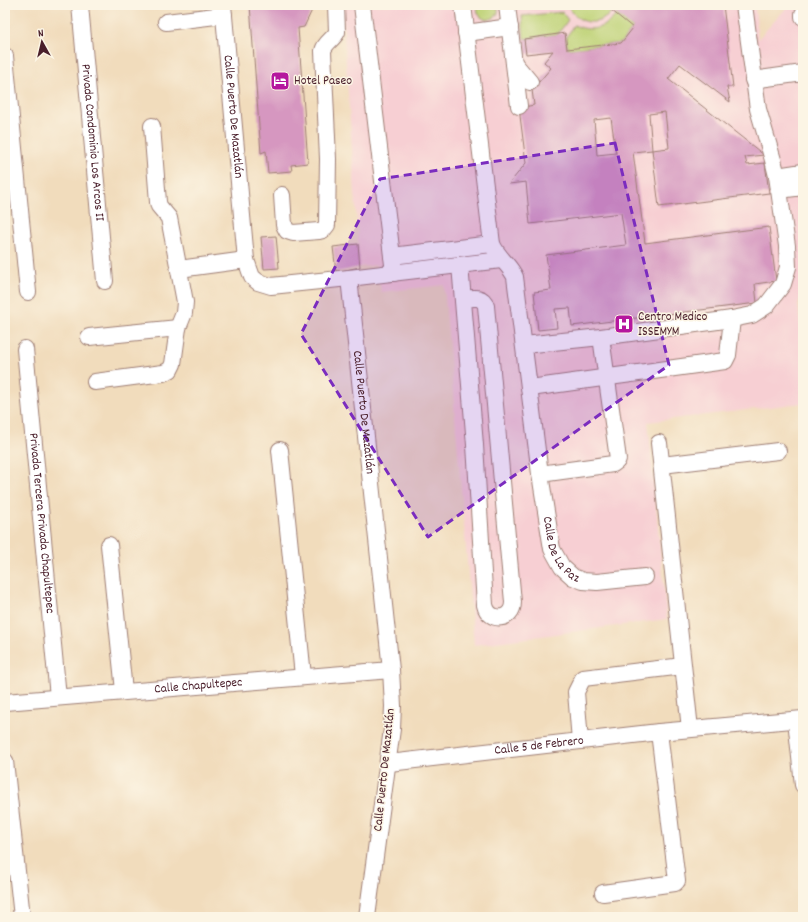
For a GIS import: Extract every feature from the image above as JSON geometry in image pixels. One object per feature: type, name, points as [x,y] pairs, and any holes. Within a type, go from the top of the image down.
[{"type":"street","name":"Privada Condominio Los Arcos II","points":[[80,5],[106,281]]},
{"type":"street","points":[[282,195],[284,225],[287,231],[293,233],[319,231],[323,230],[327,225],[328,159],[323,51],[326,43],[335,35],[336,32],[336,5]]},
{"type":"street","points":[[362,5],[394,273]]},
{"type":"street","points":[[392,256],[492,244],[463,5]]},
{"type":"street","points":[[507,5],[519,106]]},
{"type":"street","points":[[524,345],[732,319],[752,315],[762,308],[776,294],[784,280],[788,267],[788,258],[774,160],[758,109],[744,5]]},
{"type":"street","points":[[166,22],[224,10]]},
{"type":"street","name":"Calle Puerto De Mazatlán","points":[[224,10],[246,260],[252,277],[258,282],[271,286],[349,278],[391,670],[393,706],[389,763],[367,917]]},
{"type":"street","points":[[466,33],[510,27]]},
{"type":"street","points":[[5,56],[28,292]]},
{"type":"street","points":[[514,63],[530,82]]},
{"type":"street","points":[[753,80],[803,73]]},
{"type":"street","points":[[95,382],[167,372],[174,364],[178,328],[184,313],[185,302],[169,218],[159,206],[158,202],[152,126]]},
{"type":"street","points":[[778,183],[803,172]]},
{"type":"street","points":[[778,183],[803,186]]},
{"type":"street","name":"Calle De La Paz","points":[[492,244],[501,260],[516,277],[540,474],[551,545],[556,559],[562,567],[573,576],[583,581],[597,582],[645,577]]},
{"type":"street","points":[[179,269],[246,260]]},
{"type":"street","points":[[349,278],[501,260]]},
{"type":"street","points":[[460,265],[475,445],[485,605],[490,615],[494,617],[503,617],[507,616],[512,611],[513,602],[486,306],[484,300],[480,298],[463,299]]},
{"type":"street","points":[[530,388],[726,361],[732,319]]},
{"type":"street","points":[[89,337],[178,328]]},
{"type":"street","points":[[540,474],[613,464],[617,462],[618,459],[601,336]]},
{"type":"street","name":"Privada Tercera Privada Chapultepec","points":[[25,349],[58,697]]},
{"type":"street","points":[[659,443],[690,729]]},
{"type":"street","points":[[280,450],[303,676]]},
{"type":"street","points":[[662,465],[778,451]]},
{"type":"street","points":[[109,545],[124,691]]},
{"type":"street","points":[[580,741],[576,692],[583,678],[683,666]]},
{"type":"street","name":"Calle Chapultepec","points":[[5,702],[303,676],[391,670]]},
{"type":"street","points":[[800,719],[803,785]]},
{"type":"street","name":"Calle 5 de Febrero","points":[[389,763],[659,732],[800,719]]},
{"type":"street","points":[[603,893],[675,883],[677,880],[659,732]]},
{"type":"street","points":[[5,761],[22,917]]},
{"type":"highlighted area","points":[[615,143],[669,365],[428,537],[301,334],[380,179]]},
{"type":"shaded area","name":"Centro Medico ISSEMYM","points":[[342,5],[755,5],[758,39],[789,5],[803,5],[803,292],[798,304],[803,344],[803,403],[648,422],[667,619],[474,645],[444,285],[381,292],[377,265],[360,267]]},
{"type":"green space","points":[[478,5],[498,5],[498,13],[491,19],[484,19],[478,14]]},
{"type":"green space","points":[[568,5],[605,5],[612,11],[601,20],[588,22],[577,17]]},
{"type":"green space","points":[[562,12],[568,20],[558,34],[524,39],[522,16]]},
{"type":"green space","points":[[617,14],[633,28],[621,43],[567,49],[566,38],[574,25],[586,29],[598,28],[608,23]]},
{"type":"building","points":[[250,5],[327,5],[313,8],[304,27],[298,28],[308,163],[291,165],[292,171],[268,173],[266,151],[261,153]]},
{"type":"building","points":[[605,5],[723,5],[733,87],[727,87],[730,102],[680,64],[668,79],[764,155],[745,157],[747,165],[765,163],[769,193],[659,207],[652,150],[633,152],[645,243],[769,227],[776,281],[755,284],[757,303],[572,326],[570,308],[555,309],[557,328],[538,330],[534,292],[551,290],[546,255],[626,245],[621,213],[530,224],[526,182],[509,184],[526,163],[519,108],[534,105],[532,90],[551,68],[544,62],[553,51],[526,54],[524,39],[565,33],[567,49],[621,43],[633,28]],"holes":[[[665,112],[669,148],[652,150],[649,114]],[[611,118],[616,153],[597,155],[594,120]]]},
{"type":"building","points":[[276,236],[279,268],[264,269],[261,237]]},
{"type":"building","points":[[358,244],[360,267],[336,272],[333,247]]},
{"type":"place","name":"Hotel Paseo","points":[[280,81]]},
{"type":"place","name":"Centro Medico ISSEMYM","points":[[624,324]]}]
